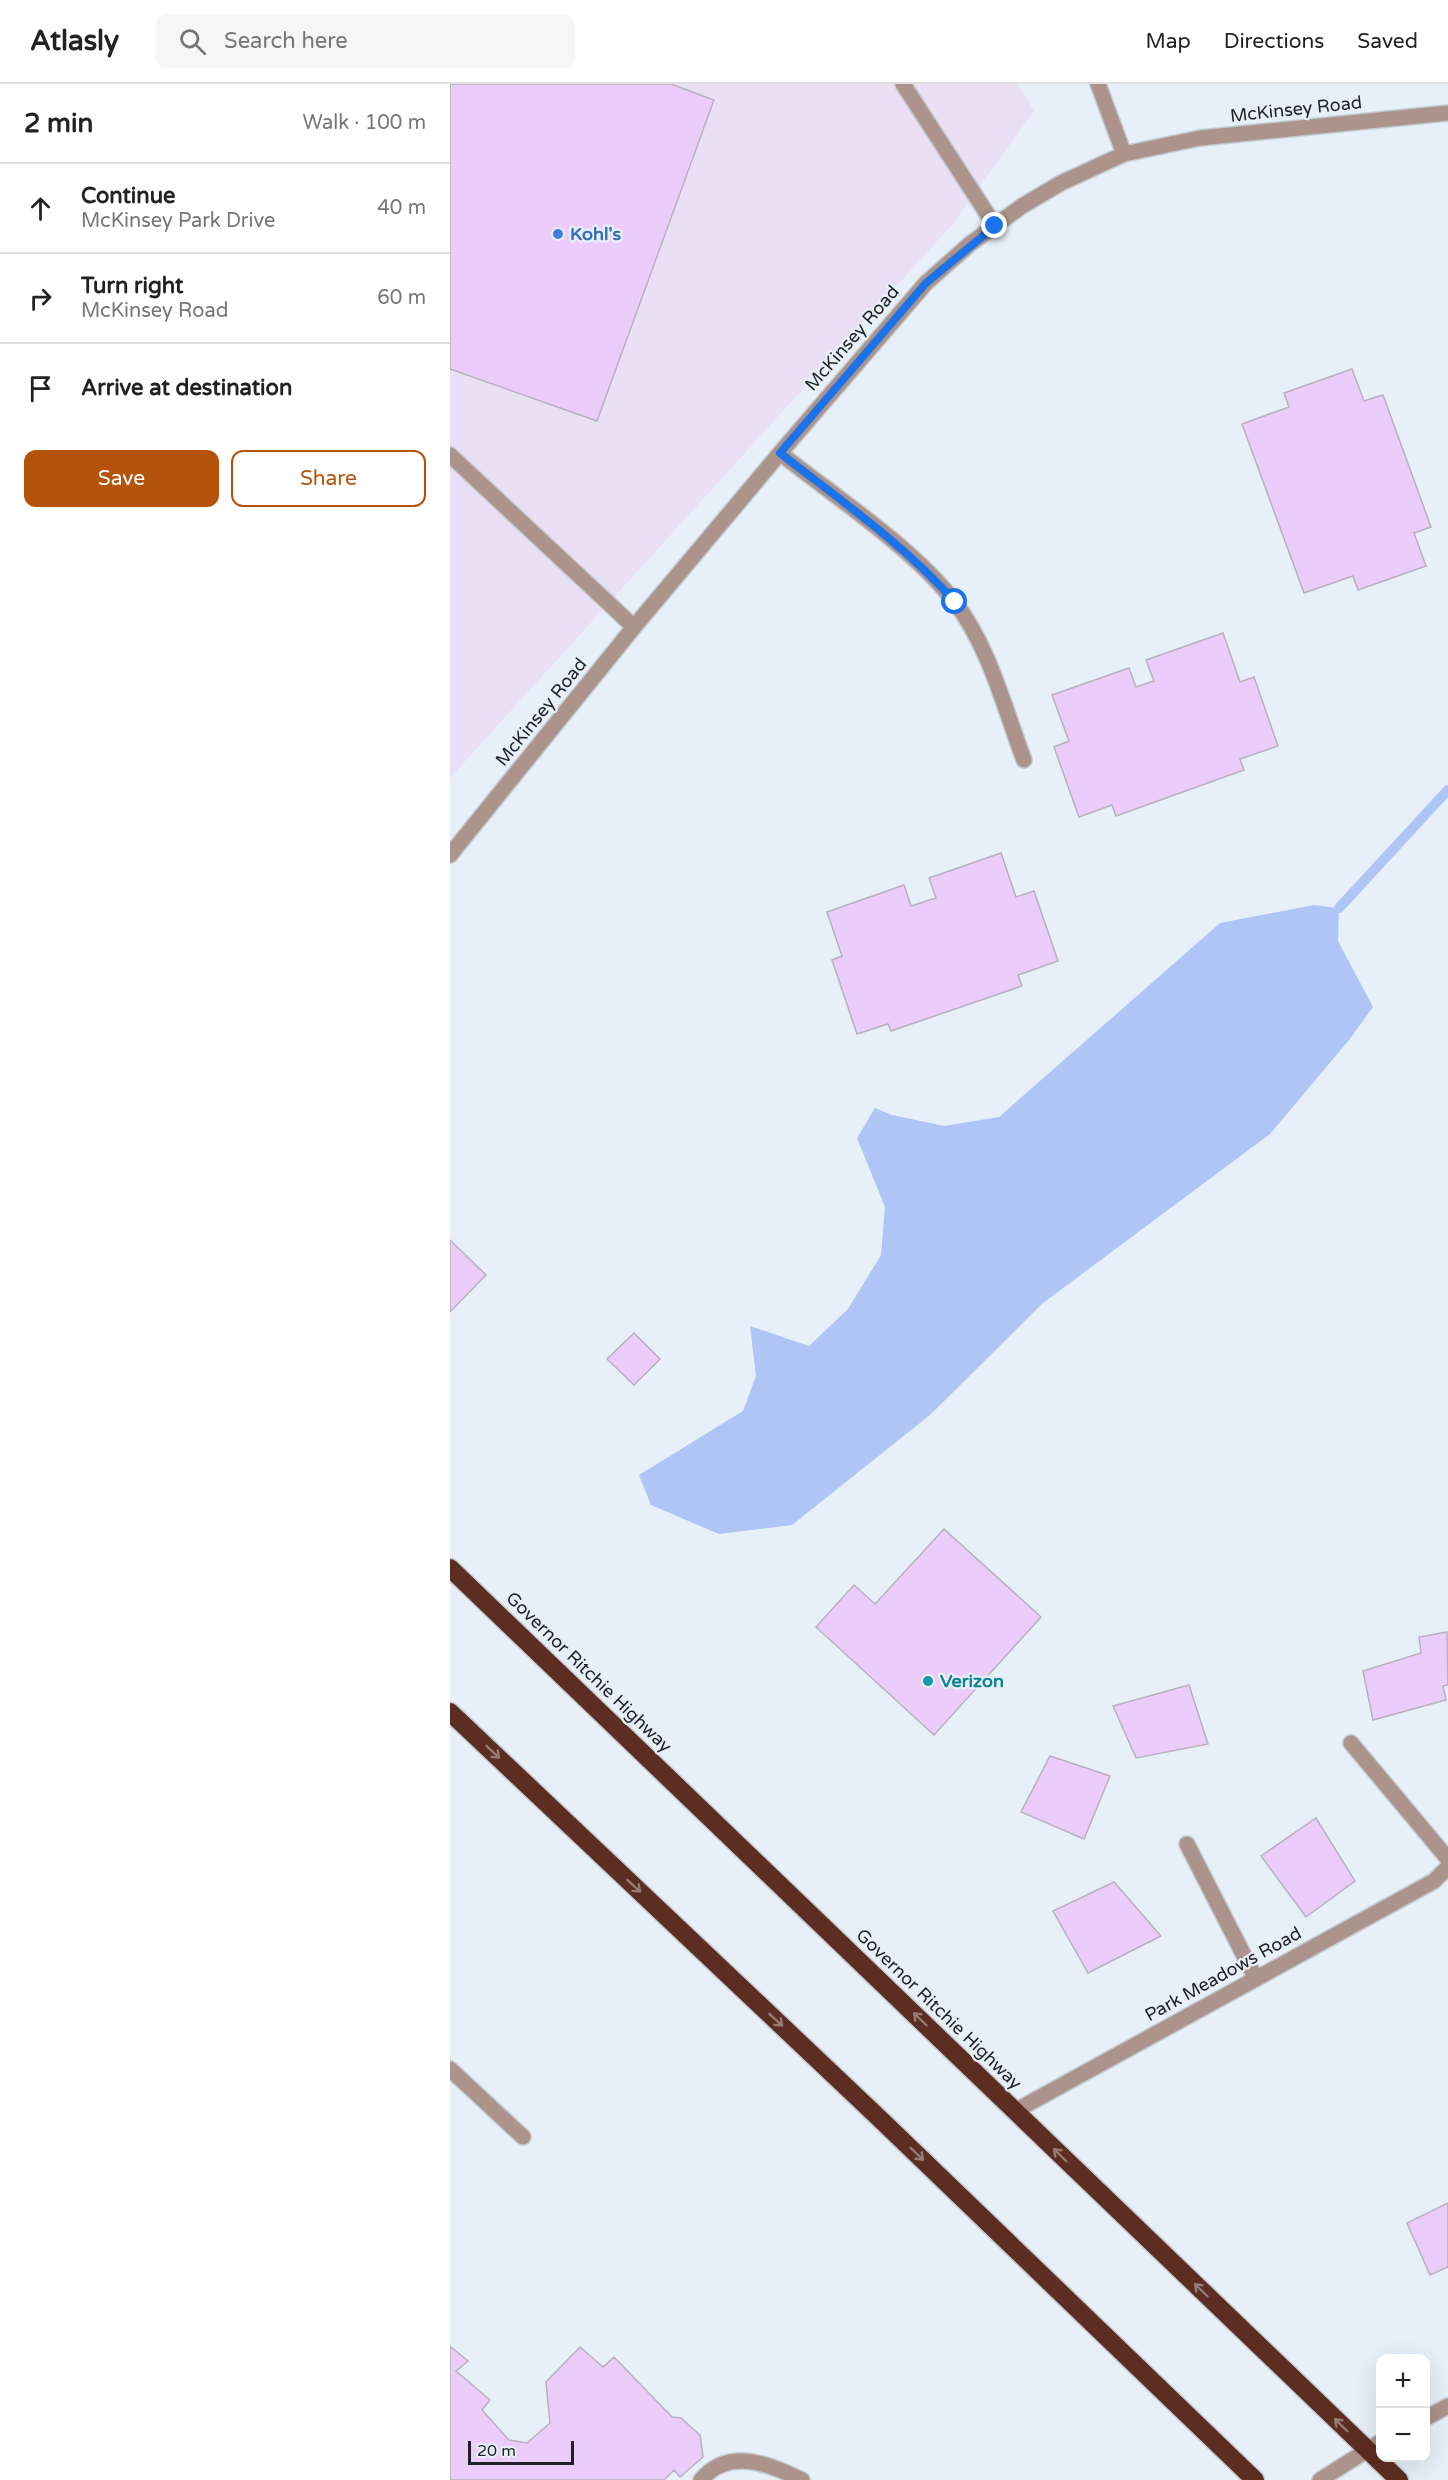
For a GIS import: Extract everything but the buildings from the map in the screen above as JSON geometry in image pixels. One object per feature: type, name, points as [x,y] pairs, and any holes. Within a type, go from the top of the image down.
[{"type":"highway","name":"Governor Ritchie Highway","points":[[450,1568],[1015,2110],[1374,2445],[1399,2480]]},
{"type":"highway","points":[[450,1712],[887,2125],[1255,2480]]},
{"type":"street","points":[[903,84],[995,226]]},
{"type":"street","points":[[1098,84],[1124,154]]},
{"type":"street","name":"McKinsey Road","points":[[450,855],[634,627],[926,283],[995,226],[1061,183],[1124,154],[1200,138],[1448,112]]},
{"type":"street","points":[[780,453],[925,569],[955,602],[981,646],[1024,760]]},
{"type":"street","points":[[450,455],[634,627]]},
{"type":"street","points":[[1351,1743],[1448,1859]]},
{"type":"street","points":[[1187,1844],[1256,1978]]},
{"type":"street","name":"Park Meadows Road","points":[[1015,2110],[1434,1881],[1448,1868]]},
{"type":"street","points":[[450,2069],[523,2137]]},
{"type":"street","points":[[1430,2415],[1448,2406]]},
{"type":"street","points":[[1320,2480],[1374,2445]]},
{"type":"street","points":[[701,2480],[724,2463],[750,2460],[765,2462],[802,2480]]},
{"type":"shaded area","points":[[450,84],[1018,84],[1034,111],[952,225],[450,778]]},
{"type":"water","points":[[1314,905],[1339,908],[1338,941],[1373,1007],[1349,1040],[1270,1134],[1043,1303],[930,1415],[792,1525],[719,1534],[651,1505],[639,1475],[743,1411],[756,1376],[750,1326],[809,1346],[848,1309],[881,1255],[885,1207],[857,1138],[875,1108],[892,1115],[944,1126],[999,1117],[1220,923]]},
{"type":"waterway","points":[[1339,908],[1448,790]]},
{"type":"place","name":"Kohl's","points":[[558,234]]},
{"type":"place","name":"Verizon","points":[[928,1681]]},
{"type":"route","points":[[955,602],[933,576],[780,453],[926,283],[970,244],[995,226]]}]
